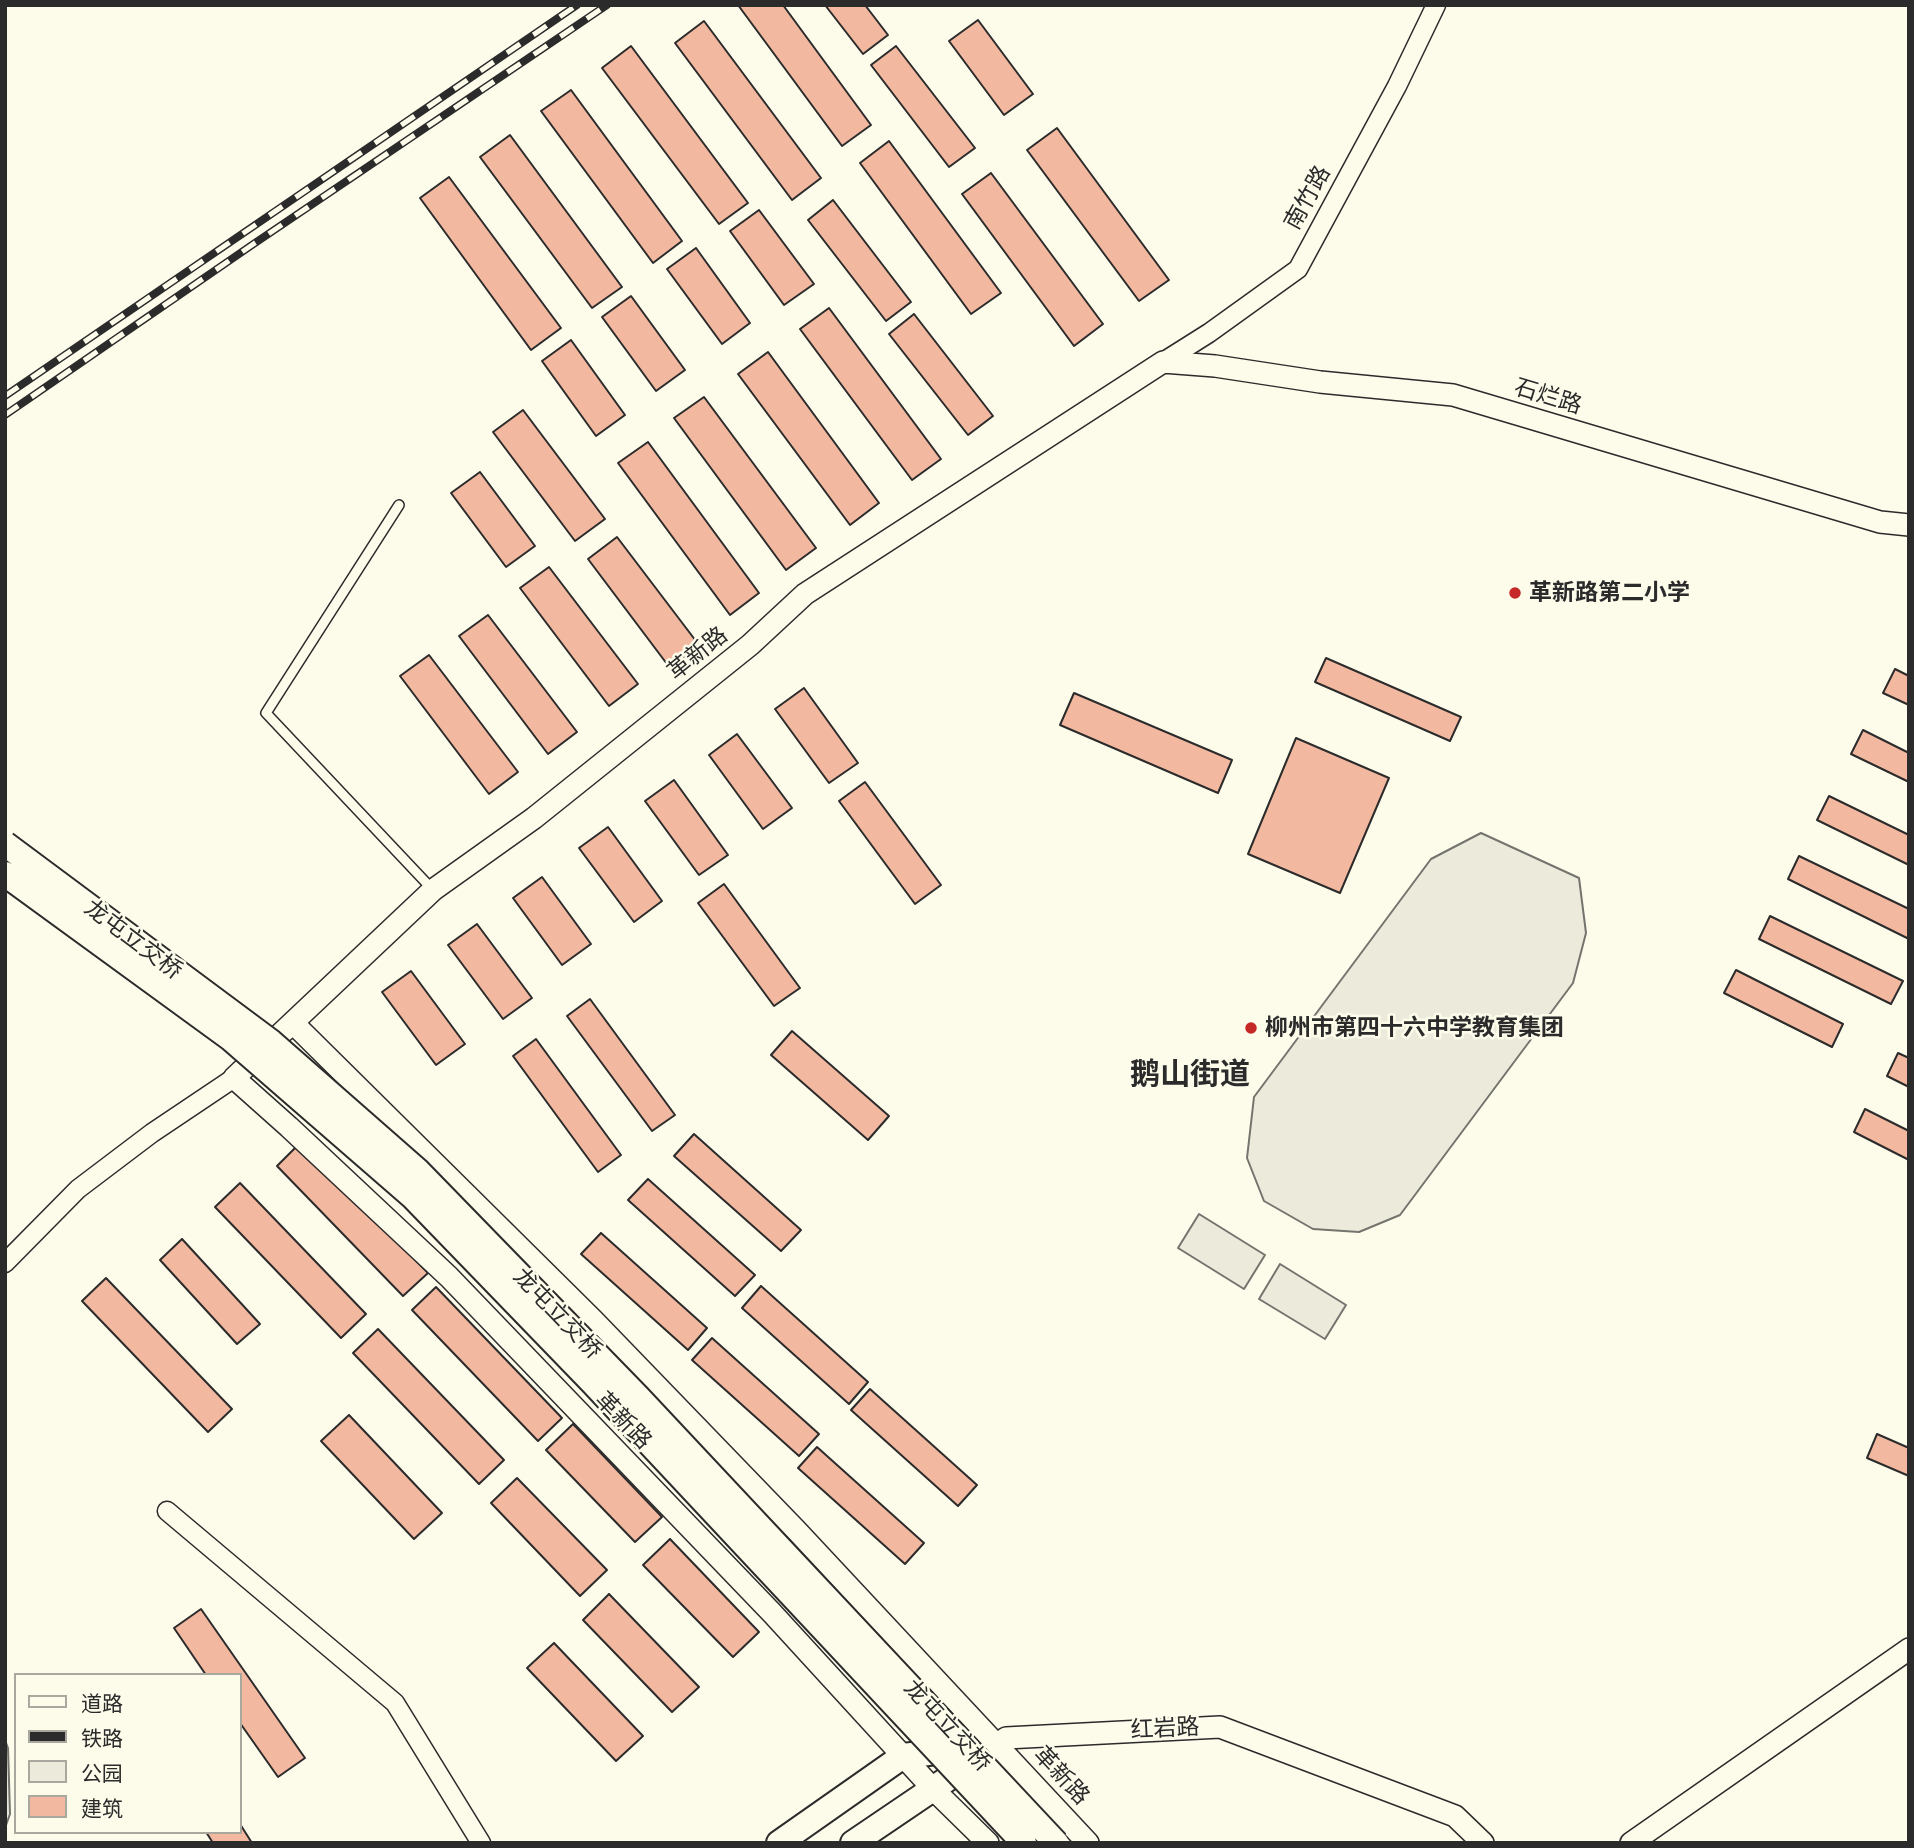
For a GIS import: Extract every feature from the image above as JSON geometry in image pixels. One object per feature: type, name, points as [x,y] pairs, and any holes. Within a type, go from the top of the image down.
[{"type":"main road","name":"龙屯立交桥","points":[[5,844],[271,1042],[418,1171],[638,1397],[1056,1843]]},
{"type":"main road","name":"龙屯立交桥","points":[[5,874],[230,1038],[413,1197],[593,1383],[1024,1843]]},
{"type":"main road","points":[[779,1843],[903,1756],[996,1745]]},
{"type":"main road","name":"红岩路","points":[[853,1843],[996,1745]]},
{"type":"street","name":"南竹路","points":[[1163,362],[1209,333],[1298,269],[1397,86],[1436,5]]},
{"type":"street","name":"石烂路","points":[[1163,362],[1215,366],[1320,382],[1453,395],[1867,518],[1909,525]]},
{"type":"street","name":"革新路","points":[[988,1843],[934,1790],[772,1613],[449,1277],[234,1078],[433,890],[534,818],[750,646],[805,594],[1163,362]]},
{"type":"street","name":"革新路","points":[[293,1023],[593,1320],[796,1530],[1088,1843]]},
{"type":"street","points":[[5,1263],[78,1189],[152,1133],[234,1078]]},
{"type":"street","points":[[167,1511],[395,1703],[481,1843]]},
{"type":"street","points":[[1631,1843],[1909,1649]]},
{"type":"street","name":"红岩路","points":[[996,1745],[1006,1738],[1220,1727],[1455,1816],[1483,1843]]},
{"type":"lane","points":[[399,505],[266,713],[433,890]]},
{"type":"green space","points":[[1481,833],[1579,878],[1586,933],[1573,983],[1400,1215],[1359,1232],[1313,1229],[1264,1201],[1247,1158],[1254,1097],[1431,859]]},
{"type":"green space","points":[[1199,1214],[1265,1255],[1244,1289],[1178,1248]]},
{"type":"green space","points":[[1280,1264],[1346,1305],[1325,1339],[1259,1299]]},
{"type":"green space","points":[[5,1740],[8,1748],[10,1814],[5,1828]]},
{"type":"building","points":[[738,5],[783,5],[871,125],[842,146]]},
{"type":"building","points":[[825,5],[865,5],[888,35],[863,54]]},
{"type":"building","points":[[978,20],[1033,94],[1004,115],[949,41]]},
{"type":"building","points":[[704,21],[821,178],[792,200],[675,43]]},
{"type":"building","points":[[631,46],[748,203],[719,224],[602,68]]},
{"type":"building","points":[[896,46],[975,148],[949,167],[871,65]]},
{"type":"building","points":[[571,90],[682,241],[653,263],[541,111]]},
{"type":"building","points":[[1057,128],[1169,280],[1139,301],[1027,150]]},
{"type":"building","points":[[510,135],[622,287],[592,308],[480,157]]},
{"type":"building","points":[[889,141],[1001,293],[971,314],[860,163]]},
{"type":"building","points":[[991,173],[1103,324],[1074,346],[962,194]]},
{"type":"building","points":[[449,177],[561,328],[531,350],[420,198]]},
{"type":"building","points":[[833,200],[911,302],[886,321],[808,220]]},
{"type":"building","points":[[759,210],[814,284],[784,305],[730,231]]},
{"type":"building","points":[[696,248],[750,323],[722,344],[667,269]]},
{"type":"building","points":[[631,296],[685,370],[656,391],[602,317]]},
{"type":"building","points":[[829,308],[941,459],[912,480],[800,329]]},
{"type":"building","points":[[914,314],[993,416],[968,435],[889,334]]},
{"type":"building","points":[[571,340],[625,415],[596,436],[542,361]]},
{"type":"building","points":[[768,352],[879,503],[850,525],[738,374]]},
{"type":"building","points":[[704,397],[816,548],[786,570],[674,418]]},
{"type":"building","points":[[523,410],[605,519],[575,541],[493,432]]},
{"type":"building","points":[[648,442],[759,593],[730,615],[618,463]]},
{"type":"building","points":[[480,472],[535,546],[506,567],[451,493]]},
{"type":"building","points":[[617,537],[699,645],[670,668],[588,559]]},
{"type":"building","points":[[549,567],[638,684],[609,706],[520,588]]},
{"type":"building","points":[[488,615],[577,732],[548,754],[459,636]]},
{"type":"building","points":[[429,655],[518,772],[489,794],[400,676]]},
{"type":"building","points":[[1326,658],[1461,717],[1450,741],[1315,682]]},
{"type":"building","points":[[1895,669],[1909,676],[1909,705],[1883,693]]},
{"type":"building","points":[[804,688],[858,763],[829,783],[775,709]]},
{"type":"building","points":[[1074,693],[1232,760],[1218,793],[1060,725]]},
{"type":"building","points":[[1863,730],[1909,753],[1909,782],[1851,754]]},
{"type":"building","points":[[737,734],[792,808],[763,829],[709,755]]},
{"type":"building","points":[[1296,738],[1389,778],[1340,893],[1248,854]]},
{"type":"building","points":[[674,780],[728,855],[699,875],[645,801]]},
{"type":"building","points":[[865,782],[941,885],[915,904],[839,801]]},
{"type":"building","points":[[1829,796],[1909,835],[1909,865],[1817,820]]},
{"type":"building","points":[[608,827],[662,901],[634,922],[579,848]]},
{"type":"building","points":[[1799,856],[1909,909],[1909,939],[1788,879]]},
{"type":"building","points":[[542,877],[591,944],[562,965],[513,898]]},
{"type":"building","points":[[724,884],[800,988],[774,1006],[698,903]]},
{"type":"building","points":[[1770,916],[1903,981],[1891,1004],[1759,939]]},
{"type":"building","points":[[477,924],[532,998],[503,1019],[448,945]]},
{"type":"building","points":[[1736,970],[1843,1024],[1832,1047],[1724,993]]},
{"type":"building","points":[[411,971],[465,1044],[436,1065],[382,992]]},
{"type":"building","points":[[590,999],[675,1115],[652,1131],[567,1016]]},
{"type":"building","points":[[792,1031],[889,1116],[868,1140],[771,1055]]},
{"type":"building","points":[[536,1039],[621,1155],[598,1172],[513,1056]]},
{"type":"building","points":[[1898,1053],[1909,1058],[1909,1087],[1887,1076]]},
{"type":"building","points":[[1865,1109],[1909,1131],[1909,1160],[1854,1132]]},
{"type":"building","points":[[694,1134],[801,1230],[781,1251],[674,1156]]},
{"type":"building","points":[[301,1142],[428,1273],[403,1296],[277,1166]]},
{"type":"building","points":[[648,1179],[755,1275],[735,1296],[628,1200]]},
{"type":"building","points":[[240,1183],[366,1314],[341,1338],[215,1207]]},
{"type":"building","points":[[601,1233],[707,1328],[688,1350],[581,1254]]},
{"type":"building","points":[[182,1239],[260,1324],[237,1344],[160,1260]]},
{"type":"building","points":[[106,1278],[232,1409],[208,1432],[82,1301]]},
{"type":"building","points":[[761,1286],[868,1382],[849,1404],[742,1308]]},
{"type":"building","points":[[436,1287],[562,1418],[538,1441],[412,1310]]},
{"type":"building","points":[[378,1329],[504,1460],[479,1484],[353,1353]]},
{"type":"building","points":[[712,1338],[819,1434],[799,1456],[692,1360]]},
{"type":"building","points":[[870,1389],[977,1485],[958,1506],[851,1410]]},
{"type":"building","points":[[349,1415],[442,1513],[414,1539],[321,1441]]},
{"type":"building","points":[[573,1424],[662,1517],[635,1542],[546,1450]]},
{"type":"building","points":[[1877,1434],[1909,1448],[1909,1476],[1867,1458]]},
{"type":"building","points":[[817,1447],[924,1543],[905,1564],[798,1468]]},
{"type":"building","points":[[517,1478],[607,1570],[580,1596],[491,1503]]},
{"type":"building","points":[[670,1539],[759,1632],[733,1657],[643,1565]]},
{"type":"building","points":[[609,1594],[699,1687],[672,1712],[583,1620]]},
{"type":"building","points":[[201,1609],[305,1758],[278,1777],[242,1726],[242,1673],[205,1673],[174,1628]]},
{"type":"building","points":[[554,1643],[643,1736],[616,1761],[527,1668]]},
{"type":"building","points":[[242,1827],[252,1843],[213,1843],[207,1834],[242,1834]]},
{"type":"railway","points":[[5,396],[577,5]]},
{"type":"railway","points":[[5,415],[607,5]]},
{"type":"place","name":"革新路第二小学","points":[[1515,593]]},
{"type":"place","name":"柳州市第四十六中学教育集团","points":[[1251,1028]]},
{"type":"district","name":"鹅山街道","points":[[1190,1075]]}]
